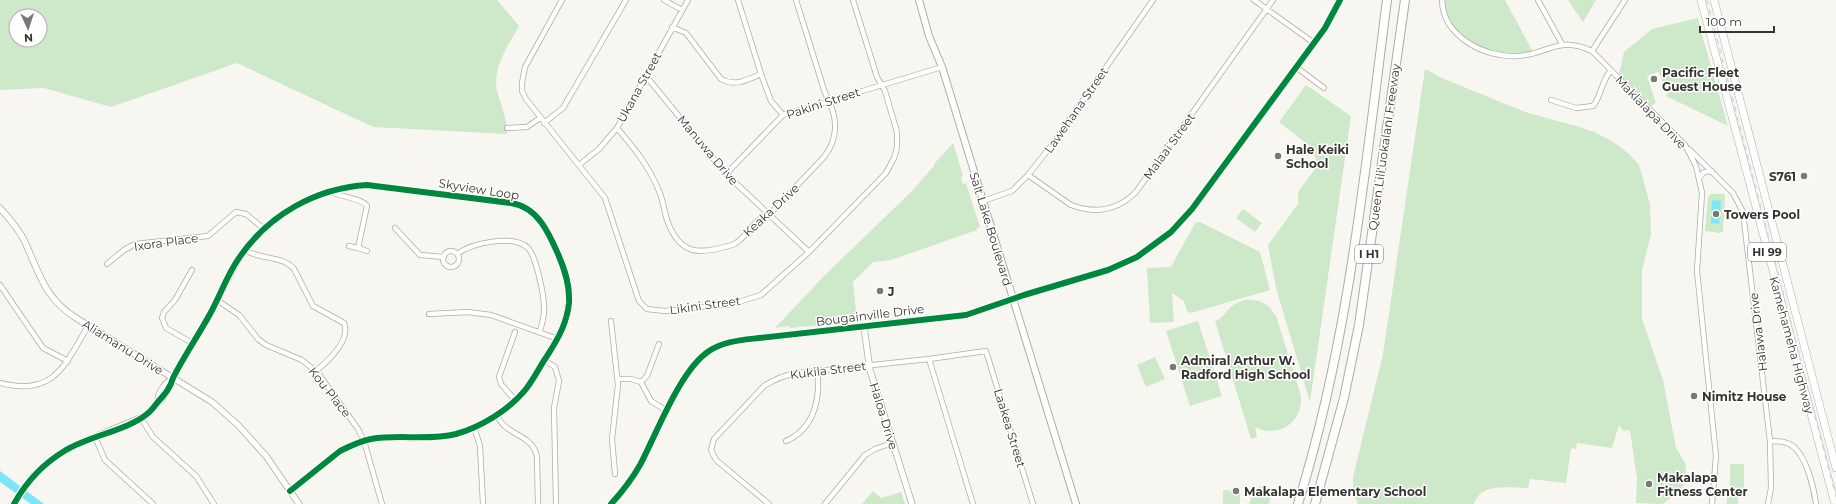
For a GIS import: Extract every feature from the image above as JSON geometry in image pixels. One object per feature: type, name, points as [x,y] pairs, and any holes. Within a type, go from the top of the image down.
[{"type":"highway","name":"Queen Liliʻuokalani Freeway","points":[[1298,504],[1318,437],[1336,357],[1351,271],[1387,0]]},
{"type":"highway","name":"Queen Liliʻuokalani Freeway","points":[[1315,504],[1344,398],[1359,325],[1405,0]]},
{"type":"main road","name":"Salt Lake Boulevard","points":[[919,0],[929,36],[942,67],[1076,504]]},
{"type":"main road","name":"Kamehameha Highway","points":[[1701,0],[1835,504]]},
{"type":"main road","name":"Kamehameha Highway","points":[[1714,0],[1836,468]]},
{"type":"street","name":"Likini Street","points":[[562,0],[525,67],[522,78],[523,94],[540,118],[605,198],[639,301],[647,309],[665,311],[732,304],[761,296],[809,252],[886,172],[894,158],[897,148],[897,132],[882,84],[876,77],[853,0]]},
{"type":"street","points":[[544,123],[563,108],[626,0]]},
{"type":"street","points":[[664,0],[682,10]]},
{"type":"street","name":"Ukana Street","points":[[579,165],[599,149],[617,128],[688,0]]},
{"type":"street","points":[[738,0],[771,101],[783,115]]},
{"type":"street","name":"Keaka Drive","points":[[617,128],[645,161],[660,192],[667,220],[675,239],[685,248],[697,252],[734,245],[762,217],[769,215],[829,151],[833,142],[836,127],[830,102],[825,93],[796,0]]},
{"type":"street","name":"Lawehana Street","points":[[983,201],[1012,191],[1028,175],[1051,146],[1153,0]]},
{"type":"street","points":[[1254,0],[1314,43]]},
{"type":"street","name":"Malaai Street","points":[[1028,175],[1071,205],[1084,209],[1104,210],[1124,202],[1136,192],[1273,0]]},
{"type":"street","name":"Bougainville Drive","points":[[611,504],[633,477],[691,367],[709,351],[726,343],[966,315],[1012,299],[1108,270],[1137,257],[1171,232],[1192,210],[1325,28],[1340,0]]},
{"type":"street","name":"Maklalapa Drive","points":[[1442,0],[1444,14],[1452,29],[1459,37],[1481,49],[1493,53],[1517,56],[1534,54],[1562,44],[1578,44],[1592,51],[1685,145],[1700,177],[1702,202],[1696,271],[1716,456],[1712,504]]},
{"type":"street","points":[[1538,0],[1562,44]]},
{"type":"street","points":[[1592,51],[1625,0]]},
{"type":"street","points":[[672,27],[686,33],[721,79],[728,83],[737,84],[761,74]]},
{"type":"street","name":"Pakini Street","points":[[726,174],[783,115],[942,67]]},
{"type":"street","points":[[1296,68],[1324,88]]},
{"type":"street","points":[[1552,100],[1576,108],[1593,106],[1597,100],[1603,80],[1610,70]]},
{"type":"street","name":"Manuwa Drive","points":[[646,76],[726,174],[809,252]]},
{"type":"street","points":[[507,128],[527,127],[540,118]]},
{"type":"street","name":"Halawa Drive","points":[[1685,145],[1733,192],[1743,212],[1770,441],[1771,488],[1768,504]]},
{"type":"street","points":[[1700,177],[1704,172],[1712,171]]},
{"type":"street","name":"Skyview Loop","points":[[173,378],[217,300],[233,267],[245,250],[264,229],[297,205],[351,186],[384,186],[511,203],[528,209],[540,220],[552,240],[567,277],[569,295],[568,313],[558,339],[526,389],[515,400],[496,414],[474,427],[442,437],[373,439],[340,451],[290,491]]},
{"type":"street","points":[[331,192],[338,196],[363,201],[366,204],[367,208],[358,248]]},
{"type":"street","name":"Aliamanu Drive","points":[[0,208],[19,232],[43,285],[53,300],[88,326],[212,402],[238,425],[266,456],[300,504]]},
{"type":"street","name":"Ixora Place","points":[[107,264],[124,250],[135,244],[208,236],[214,233],[233,214],[238,212],[246,214],[264,229]]},
{"type":"street","points":[[395,228],[420,255],[444,257]]},
{"type":"street","points":[[457,254],[466,249],[493,242],[520,243],[528,248],[533,256],[544,302],[544,317],[540,331]]},
{"type":"street","points":[[349,246],[367,251]]},
{"type":"street","points":[[245,250],[257,256],[284,262],[289,265],[294,271],[313,306],[341,320],[345,324],[346,330],[338,350],[316,371]]},
{"type":"street","points":[[444,257],[446,253],[451,251],[457,254]]},
{"type":"street","points":[[444,257],[446,264],[454,266],[458,262],[457,254]]},
{"type":"street","points":[[192,270],[175,300],[164,312],[162,318],[166,328],[192,343]]},
{"type":"street","points":[[0,285],[43,348],[68,361]]},
{"type":"street","name":"Kou Place","points":[[217,300],[239,315],[258,339],[266,345],[302,360],[316,371],[358,429],[364,441],[382,504]]},
{"type":"street","points":[[429,314],[480,313],[502,317],[558,339]]},
{"type":"street","points":[[611,321],[618,379],[612,438],[615,474]]},
{"type":"street","points":[[0,383],[19,386],[41,383],[53,377],[68,361],[88,326]]},
{"type":"street","name":"Haloa Drive","points":[[864,327],[869,365],[912,504]]},
{"type":"street","points":[[515,332],[499,377],[501,384],[515,400]]},
{"type":"street","points":[[641,382],[647,376],[658,344]]},
{"type":"street","name":"Kukila Street","points":[[769,504],[716,460],[712,453],[711,445],[724,428],[764,386],[772,381],[788,375],[986,351]]},
{"type":"street","name":"Laakea Street","points":[[986,351],[1033,504]]},
{"type":"street","points":[[929,359],[973,504]]},
{"type":"street","points":[[544,360],[555,367],[559,381],[554,408],[556,504]]},
{"type":"street","points":[[786,441],[798,433],[812,414],[818,394],[817,371]]},
{"type":"street","points":[[15,502],[26,485],[44,466],[67,449],[141,418],[149,413],[162,399],[171,385],[173,378]]},
{"type":"street","points":[[618,379],[629,378],[641,382],[652,403],[667,411]]},
{"type":"street","points":[[496,414],[505,427],[528,440],[535,450],[537,457],[538,504]]},
{"type":"street","points":[[141,418],[153,437],[196,476],[214,504]]},
{"type":"street","points":[[474,427],[480,446],[483,504]]},
{"type":"street","points":[[95,437],[105,460],[153,504]]},
{"type":"street","points":[[1770,441],[1787,443],[1798,451],[1812,483],[1816,504]]},
{"type":"street","points":[[825,504],[865,455],[892,443]]},
{"type":"green space","points":[[0,0],[497,0],[519,26],[502,57],[496,82],[497,91],[505,117],[507,134],[373,127],[237,63],[111,107],[44,88],[0,90]]},
{"type":"green space","points":[[1442,0],[1505,0],[1534,54],[1517,56],[1481,49],[1452,29]]},
{"type":"green space","points":[[1568,0],[1596,0],[1583,22]]},
{"type":"green space","points":[[1698,18],[1728,126],[1666,96],[1668,91],[1658,72],[1647,76],[1656,103],[1648,108],[1618,78],[1624,52],[1652,29]]},
{"type":"green space","points":[[1425,69],[1444,79],[1528,113],[1594,132],[1612,141],[1629,154],[1639,165],[1650,204],[1651,234],[1642,270],[1642,319],[1663,380],[1676,448],[1685,463],[1687,479],[1681,490],[1663,504],[1636,503],[1637,479],[1630,430],[1623,431],[1619,425],[1612,448],[1577,443],[1576,449],[1571,448],[1566,483],[1530,479],[1528,488],[1505,487],[1489,489],[1477,497],[1474,504],[1358,504],[1353,493],[1353,477],[1383,354]]},
{"type":"green space","points":[[1306,85],[1351,116],[1310,402],[1276,288],[1268,245],[1298,204],[1298,192],[1318,165],[1312,148],[1279,122]]},
{"type":"green space","points":[[953,143],[963,176],[961,177],[963,184],[966,183],[980,227],[977,228],[977,230],[891,260],[873,262],[853,282],[857,321],[790,328],[789,326],[775,328],[824,276],[913,190]]},
{"type":"green space","name":"Towers Pool","points":[[1711,194],[1724,194],[1725,197],[1723,231],[1720,233],[1705,231],[1708,197]]},
{"type":"green space","points":[[1243,209],[1262,223],[1255,232],[1236,218]]},
{"type":"green space","points":[[1200,222],[1260,252],[1270,290],[1191,313],[1187,311],[1184,301],[1172,293],[1174,322],[1150,323],[1147,268],[1171,267],[1195,223]]},
{"type":"green space","points":[[1244,300],[1254,300],[1263,303],[1270,308],[1276,316],[1301,396],[1301,405],[1298,414],[1288,426],[1273,431],[1255,427],[1257,437],[1251,439],[1215,321],[1222,317],[1238,302]]},
{"type":"green space","points":[[1198,321],[1222,396],[1190,406],[1166,331]]},
{"type":"green space","points":[[1155,357],[1165,379],[1146,387],[1137,365]]},
{"type":"green space","points":[[1730,464],[1744,464],[1744,491],[1738,492],[1738,504],[1727,504],[1727,492],[1732,492],[1730,491]]},
{"type":"green space","points":[[1262,486],[1271,489],[1272,493],[1269,504],[1249,504],[1255,491]]},
{"type":"green space","points":[[1223,490],[1240,491],[1240,504],[1223,504]]},
{"type":"green space","points":[[873,491],[881,498],[901,492],[905,504],[862,504]]},
{"type":"water","points":[[1712,200],[1721,201],[1719,224],[1711,223]]},
{"type":"water","points":[[0,471],[44,504],[31,504],[0,482]]},
{"type":"railway","points":[[1707,0],[1836,497]]},
{"type":"cycle path","points":[[611,504],[627,485],[640,465],[670,403],[688,372],[698,360],[709,351],[721,345],[746,339],[966,315],[1024,295],[1108,270],[1137,257],[1171,232],[1192,209],[1325,28],[1340,0]]},
{"type":"cycle path","points":[[14,504],[24,488],[36,474],[58,455],[75,445],[139,420],[151,410],[168,389],[239,258],[264,229],[295,206],[330,192],[348,187],[367,185],[511,203],[520,205],[535,215],[546,229],[561,260],[568,284],[569,303],[564,324],[558,337],[534,377],[519,397],[494,417],[475,427],[456,434],[435,437],[392,437],[367,440],[355,444],[340,451],[290,491]]},
{"type":"place","name":"Pacific Fleet Guest House","points":[[1654,79]]},
{"type":"place","name":"Hale Keiki School","points":[[1278,156]]},
{"type":"place","name":"S761","points":[[1804,176]]},
{"type":"place","name":"Towers Pool","points":[[1716,214]]},
{"type":"place","name":"J","points":[[880,291]]},
{"type":"place","name":"Admiral Arthur W. Radford High School","points":[[1173,367]]},
{"type":"place","name":"Nimitz House","points":[[1694,396]]},
{"type":"place","name":"Makalapa Fitness Center","points":[[1649,484]]},
{"type":"place","name":"Makalapa Elementary School","points":[[1236,491]]}]
